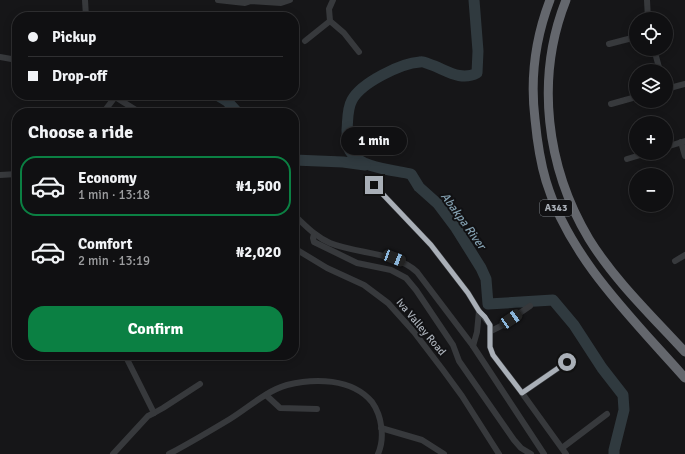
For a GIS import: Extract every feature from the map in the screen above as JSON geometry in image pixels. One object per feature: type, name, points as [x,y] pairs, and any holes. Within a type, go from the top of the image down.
[{"type":"highway","name":"A343","points":[[550,0],[542,19],[536,46],[533,74],[533,103],[536,132],[546,181],[554,204],[565,226],[594,273],[685,378]]},
{"type":"highway","name":"A343","points":[[566,0],[555,35],[550,58],[548,84],[552,137],[558,166],[566,191],[577,217],[602,257],[618,278],[685,352]]},
{"type":"street","points":[[85,0],[86,12]]},
{"type":"street","points":[[218,0],[244,4],[252,1],[281,3],[290,0]]},
{"type":"street","points":[[333,0],[329,9],[330,21],[344,33],[359,52]]},
{"type":"street","points":[[647,0],[648,12]]},
{"type":"street","points":[[305,41],[330,21]]},
{"type":"street","points":[[609,44],[629,39]]},
{"type":"street","points":[[0,57],[12,59]]},
{"type":"street","points":[[673,87],[685,84]]},
{"type":"street","points":[[611,104],[629,99]]},
{"type":"street","points":[[120,100],[133,108]]},
{"type":"street","points":[[673,145],[683,142],[685,156]]},
{"type":"street","points":[[0,176],[12,175]]},
{"type":"street","points":[[374,185],[431,245],[468,293],[490,325],[490,347],[493,355],[564,451],[607,414]]},
{"type":"street","points":[[299,220],[318,237],[342,247],[394,258],[411,266],[473,346],[544,454]]},
{"type":"street","points":[[314,234],[314,242],[350,260],[357,263],[391,270],[406,278],[416,290],[453,345],[459,361],[514,440],[521,448],[530,454]]},
{"type":"street","name":"Iva Valley Road","points":[[299,251],[327,268],[364,285],[388,303],[414,332],[443,370],[462,396],[499,454]]},
{"type":"street","points":[[675,261],[685,255]]},
{"type":"street","points":[[491,331],[530,306]]},
{"type":"street","points":[[473,346],[477,332],[479,311]]},
{"type":"street","points":[[128,360],[154,413]]},
{"type":"street","points":[[522,393],[567,362]]},
{"type":"street","points":[[169,454],[230,419],[266,395],[286,385],[316,380],[341,383],[354,388],[371,401],[379,415],[381,428],[380,449],[378,454]]},
{"type":"street","points":[[113,454],[148,416],[200,384]]},
{"type":"street","points":[[266,395],[280,408],[317,409]]},
{"type":"street","points":[[381,428],[422,440],[444,454]]},
{"type":"waterway","name":"Abakpa River","points":[[474,0],[478,51],[477,73],[465,76],[453,74],[421,62],[412,63],[382,75],[364,87],[350,103],[347,130],[349,148],[355,157],[369,165],[411,174],[419,187],[438,204],[456,228],[481,268],[486,279],[488,304],[553,300],[574,325],[602,368],[623,395],[624,410],[614,454]]},
{"type":"waterway","points":[[225,100],[233,108]]},
{"type":"waterway","points":[[299,160],[343,162],[365,165]]},
{"type":"route","points":[[374,185],[431,245],[468,293],[490,325],[490,347],[493,355],[522,393],[567,362]]}]
